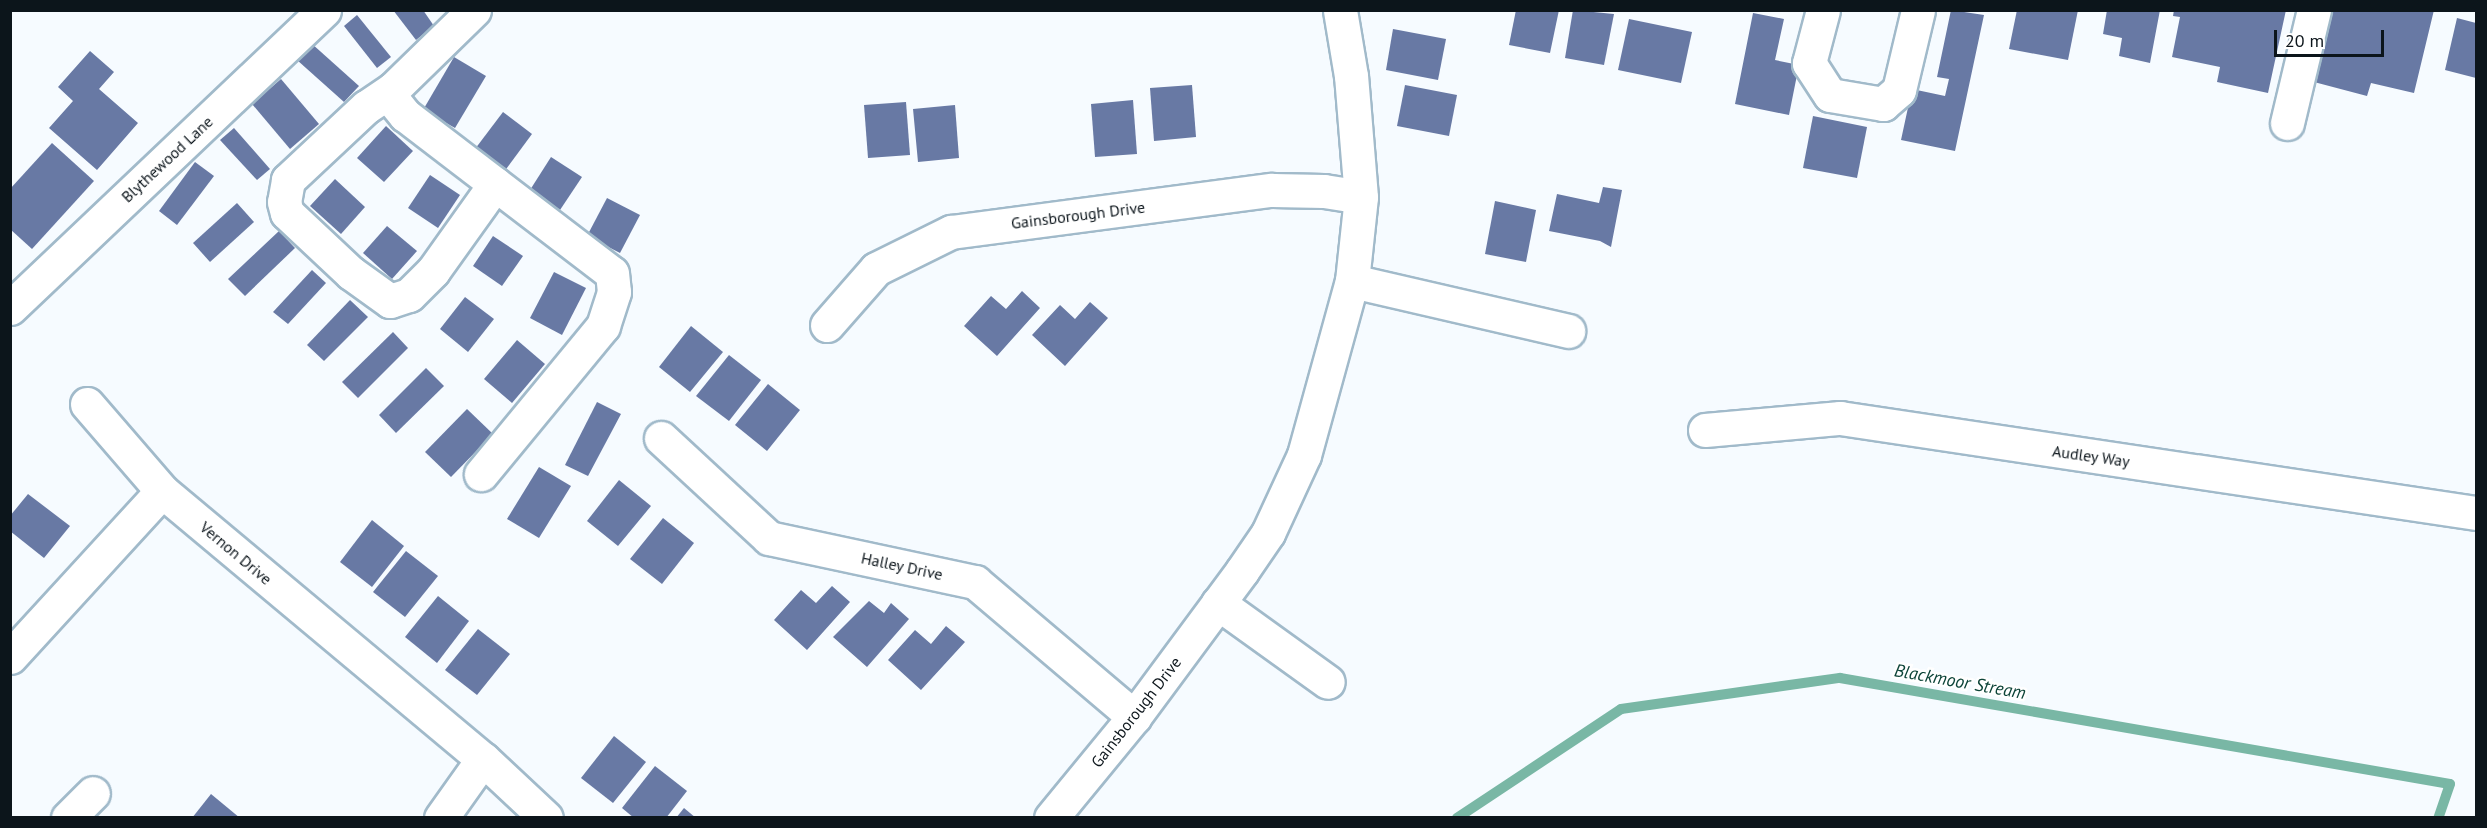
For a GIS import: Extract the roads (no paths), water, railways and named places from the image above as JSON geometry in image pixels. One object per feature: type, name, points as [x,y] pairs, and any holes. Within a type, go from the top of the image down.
[{"type":"street","name":"Blythewood Lane","points":[[10,308],[324,10]]},
{"type":"street","points":[[474,10],[393,89],[366,107],[304,164],[288,180],[284,190],[287,213],[351,273],[390,301],[409,295],[433,271],[495,184]]},
{"type":"street","name":"Gainsborough Drive","points":[[1051,818],[1134,717],[1268,533],[1304,455],[1352,281],[1361,197],[1351,76],[1340,10]]},
{"type":"street","points":[[1823,10],[1809,63],[1830,95],[1883,104],[1899,90],[1918,10]]},
{"type":"street","points":[[2288,123],[2314,10]]},
{"type":"street","points":[[393,89],[392,99],[405,115],[612,273],[614,292],[603,326],[482,474]]},
{"type":"street","name":"Gainsborough Drive","points":[[827,325],[876,269],[951,232],[1272,190],[1324,191],[1361,197]]},
{"type":"street","points":[[1352,281],[1568,331]]},
{"type":"street","name":"Vernon Drive","points":[[87,404],[162,491],[483,759],[546,818]]},
{"type":"street","name":"Audley Way","points":[[1705,430],[1840,418],[2476,513]]},
{"type":"street","name":"Halley Drive","points":[[661,438],[769,538],[975,582],[1134,717]]},
{"type":"street","points":[[10,657],[162,491]]},
{"type":"street","points":[[1218,603],[1328,682]]},
{"type":"street","points":[[441,818],[483,759]]},
{"type":"street","points":[[68,818],[93,793]]},
{"type":"waterway","name":"Blackmoor Stream","points":[[1457,818],[1621,709],[1840,678],[2450,784],[2438,818]]}]
